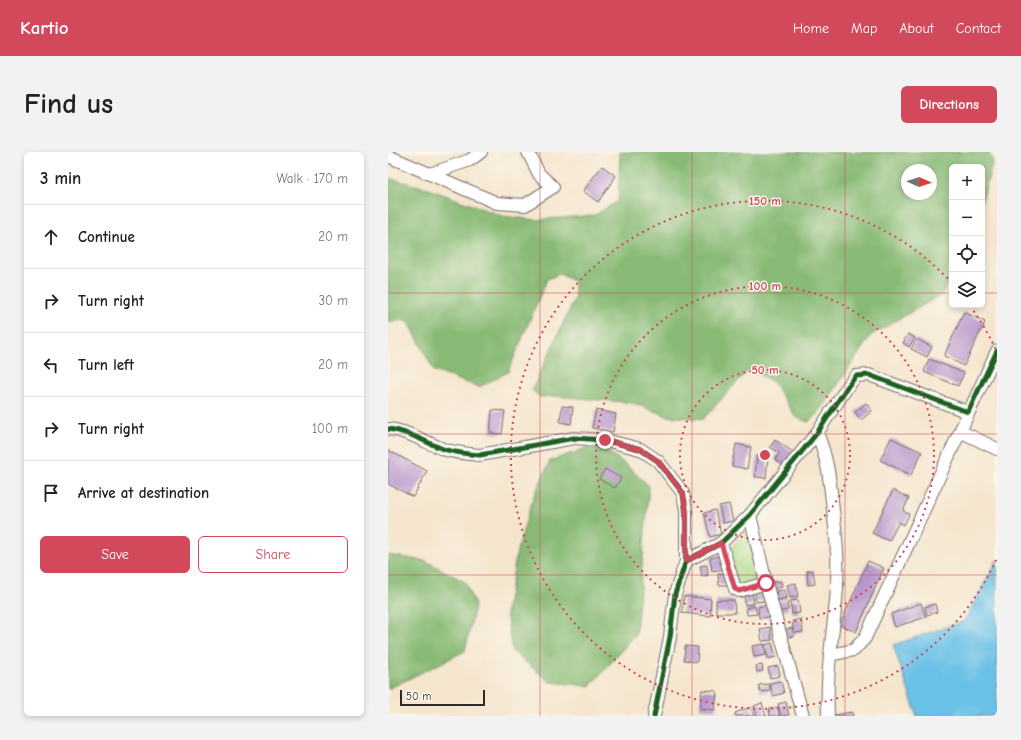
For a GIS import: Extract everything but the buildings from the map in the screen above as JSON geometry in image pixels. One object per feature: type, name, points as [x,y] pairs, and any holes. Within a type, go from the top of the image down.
[{"type":"street","points":[[430,174],[470,160],[481,152]]},
{"type":"street","points":[[388,156],[497,203],[525,205],[553,188],[539,174],[528,152]]},
{"type":"street","points":[[830,656],[854,650],[865,638],[997,351]]},
{"type":"street","points":[[686,561],[721,543],[750,515],[817,433],[856,376],[869,375],[968,412]]},
{"type":"street","points":[[388,429],[406,433],[445,450],[467,454],[480,455],[574,438],[605,440],[640,449],[658,461],[683,493],[686,511],[686,561],[675,594],[668,648],[654,716]]},
{"type":"street","points":[[960,431],[997,449]]},
{"type":"street","points":[[817,433],[825,451],[830,477],[838,558],[836,600],[827,698],[828,716]]},
{"type":"street","points":[[750,515],[766,583],[803,716]]},
{"type":"street","points":[[721,543],[735,589],[739,591],[766,583]]},
{"type":"green space","points":[[620,152],[988,152],[993,161],[985,190],[985,164],[949,164],[949,280],[941,295],[871,335],[821,410],[808,422],[796,417],[773,382],[749,369],[703,419],[667,416],[633,403],[556,396],[540,397],[532,390],[575,298],[574,281],[560,274],[547,279],[508,372],[479,387],[434,371],[408,320],[388,322],[388,178],[423,187],[502,216],[536,220],[595,215],[618,201]]},
{"type":"green space","points":[[597,444],[624,463],[649,486],[636,634],[590,686],[550,682],[512,651],[506,613],[517,551],[533,498],[550,461]]},
{"type":"green space","points":[[748,529],[760,580],[739,588],[728,552]]},
{"type":"green space","points":[[388,555],[426,561],[465,582],[475,605],[465,651],[388,689]]},
{"type":"water","points":[[997,560],[997,716],[917,716],[893,645],[964,621]]},
{"type":"cycle path","points":[[686,561],[721,543],[750,515],[817,433],[856,376],[869,375],[968,412],[997,351]]},
{"type":"cycle path","points":[[388,429],[409,434],[443,449],[466,454],[480,455],[574,438],[605,440],[640,449],[658,461],[683,493],[686,511],[686,561],[675,594],[670,637],[654,716]]},
{"type":"route","points":[[605,440],[640,449],[658,461],[673,478],[683,493],[686,511],[686,561],[721,543],[735,589],[739,591],[766,583]]}]
